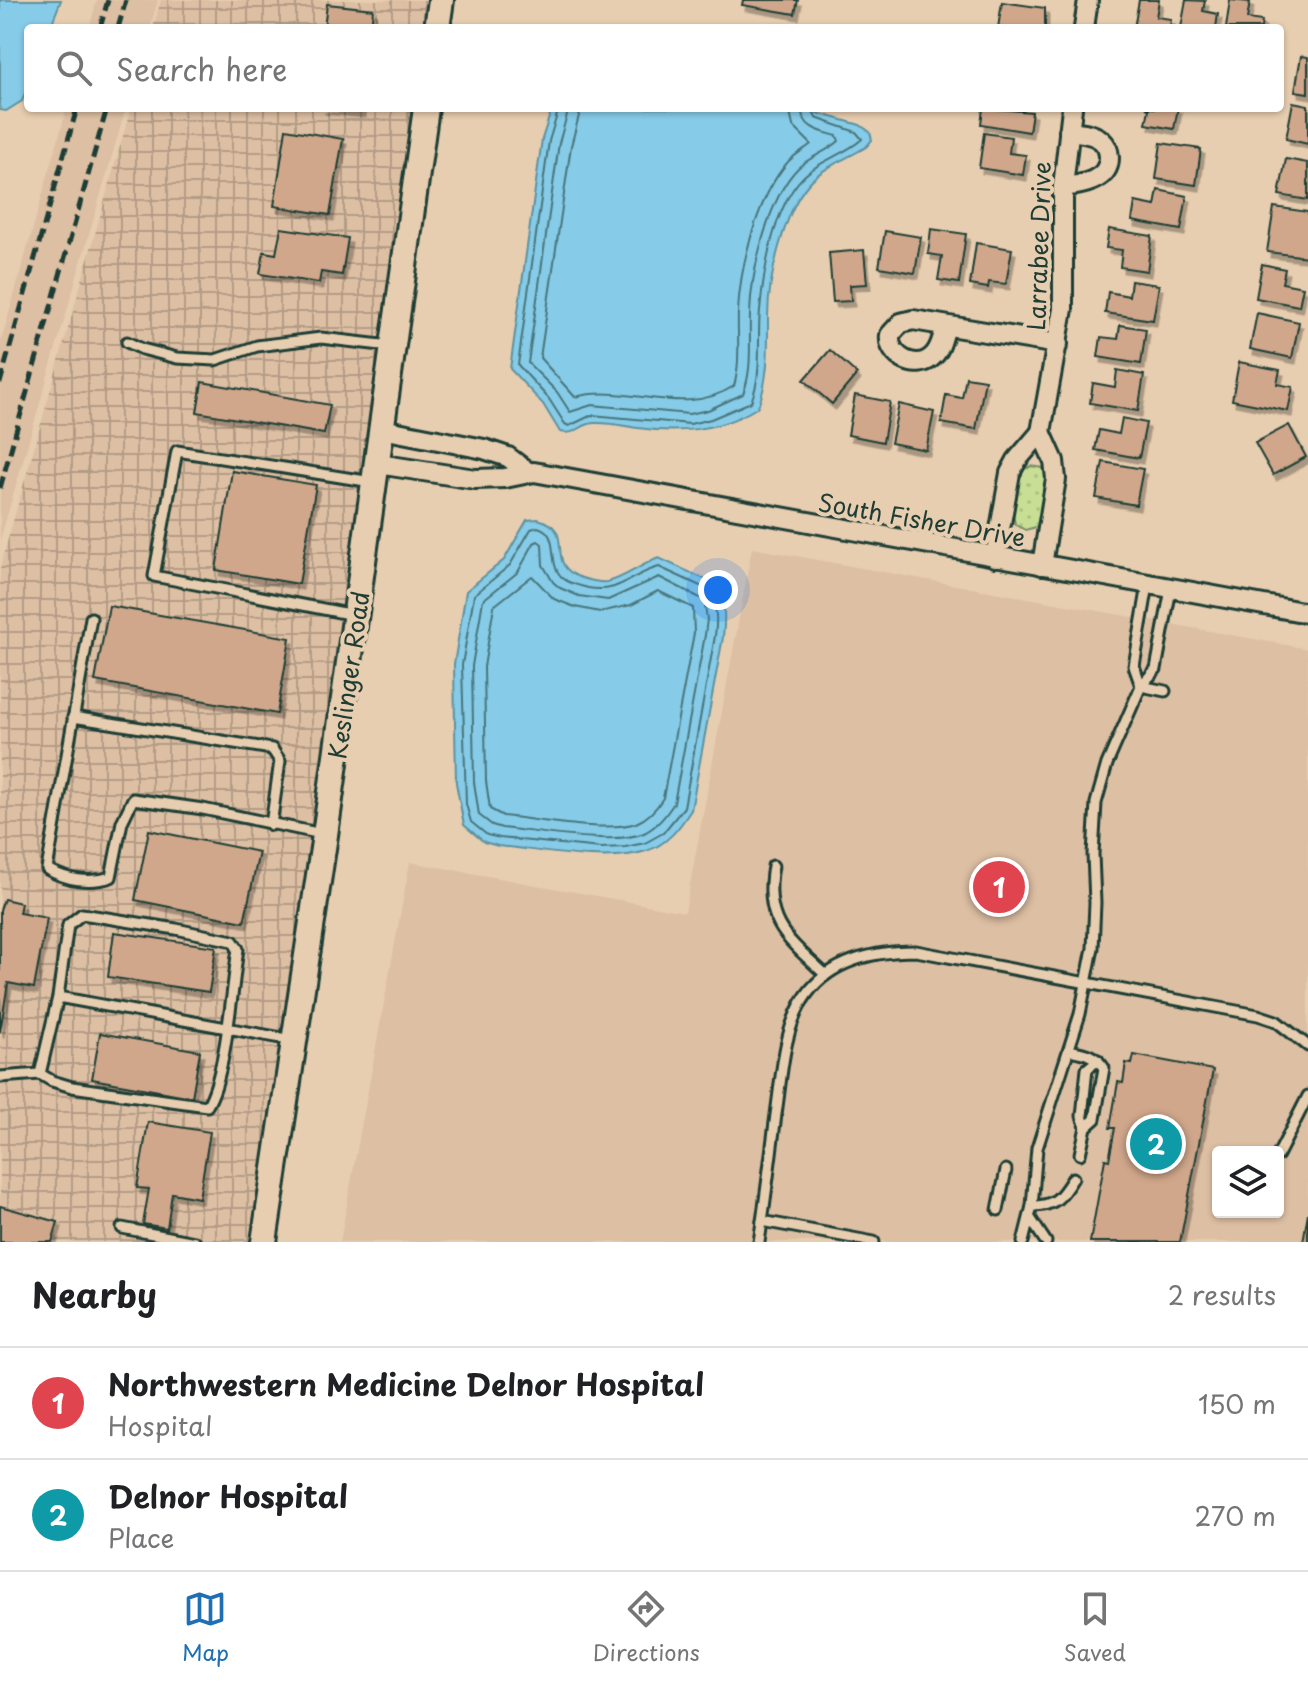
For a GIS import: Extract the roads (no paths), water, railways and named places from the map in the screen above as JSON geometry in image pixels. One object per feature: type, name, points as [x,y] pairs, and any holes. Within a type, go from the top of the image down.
[{"type":"main road","points":[[438,24],[441,0]]},
{"type":"main road","name":"Keslinger Road","points":[[264,1242],[325,835],[425,112]]},
{"type":"street","points":[[1085,24],[1088,0]]},
{"type":"street","name":"Larrabee Drive","points":[[995,557],[1010,473],[1041,432],[1058,344],[1063,309],[1063,187],[1071,112]]},
{"type":"street","points":[[1063,187],[1082,185],[1095,179],[1109,161],[1102,140],[1069,131]]},
{"type":"street","points":[[946,326],[1058,344]]},
{"type":"street","name":"South Fisher Drive","points":[[382,429],[484,449],[508,457],[531,472],[1308,613]]},
{"type":"street","points":[[1041,432],[1054,461],[1056,479],[1042,565]]},
{"type":"street","name":"South Fisher Drive","points":[[376,473],[475,479],[505,478],[531,472]]},
{"type":"lane","points":[[127,342],[177,358],[215,360],[257,346],[321,338],[394,347]]},
{"type":"lane","points":[[356,615],[154,576],[177,451],[376,473]]},
{"type":"lane","points":[[1141,686],[1134,666],[1148,585]]},
{"type":"lane","points":[[1023,1242],[1032,1206],[1037,1148],[1069,1050],[1086,984],[1095,925],[1093,854],[1096,803],[1107,764],[1141,686],[1156,669],[1171,589]]},
{"type":"lane","points":[[91,618],[47,869],[58,876],[97,882],[111,877],[122,822],[133,799],[203,809],[325,835]]},
{"type":"lane","points":[[1141,686],[1165,691]]},
{"type":"lane","points":[[73,717],[272,749],[280,761],[271,825]]},
{"type":"lane","points":[[773,866],[769,890],[773,916],[791,943],[826,975]]},
{"type":"lane","points":[[0,1077],[40,1074],[72,1087],[207,1106],[215,1093],[226,1029],[238,949],[233,941],[82,914],[68,925],[58,997],[40,1074]]},
{"type":"lane","points":[[759,1242],[783,1064],[791,1028],[803,999],[826,975],[855,959],[882,951],[916,951],[1258,1015],[1276,1021],[1308,1046]]},
{"type":"lane","points":[[58,997],[295,1041]]},
{"type":"lane","points":[[1069,1050],[1092,1055],[1104,1068],[1095,1119],[1086,1127]]},
{"type":"lane","points":[[1080,1154],[1086,1127],[1082,1116],[1087,1069],[1098,1060]]},
{"type":"lane","points":[[1283,1146],[1308,1096]]},
{"type":"lane","points":[[998,1210],[1006,1170]]},
{"type":"lane","points":[[1032,1206],[1047,1206],[1056,1201],[1073,1178]]},
{"type":"lane","points":[[1030,1218],[1046,1242]]},
{"type":"lane","points":[[762,1221],[874,1242]]},
{"type":"lane","points":[[122,1228],[195,1242]]},
{"type":"water","points":[[0,0],[61,0],[52,24],[24,24],[24,96],[22,101],[6,111],[0,110]]},
{"type":"water","points":[[551,112],[814,112],[860,125],[870,132],[872,140],[866,147],[814,178],[792,210],[779,246],[771,284],[766,374],[758,407],[730,421],[700,429],[654,430],[599,423],[560,432],[543,404],[510,369],[542,139]]},
{"type":"water","points":[[538,519],[550,524],[556,531],[564,564],[570,572],[582,578],[607,582],[659,558],[715,584],[721,596],[723,637],[691,810],[667,840],[646,851],[630,855],[593,856],[498,846],[484,842],[464,825],[456,783],[454,664],[466,591],[504,560],[527,520]]},
{"type":"railway","points":[[101,24],[108,0]]},
{"type":"railway","points":[[119,24],[126,0]]},
{"type":"railway","points":[[0,383],[76,112]]},
{"type":"railway","points":[[0,488],[106,112]]},
{"type":"place","name":"Northwestern Medicine Delnor Hospital","points":[[999,887]]},
{"type":"place","name":"Delnor Hospital","points":[[1156,1144]]}]
